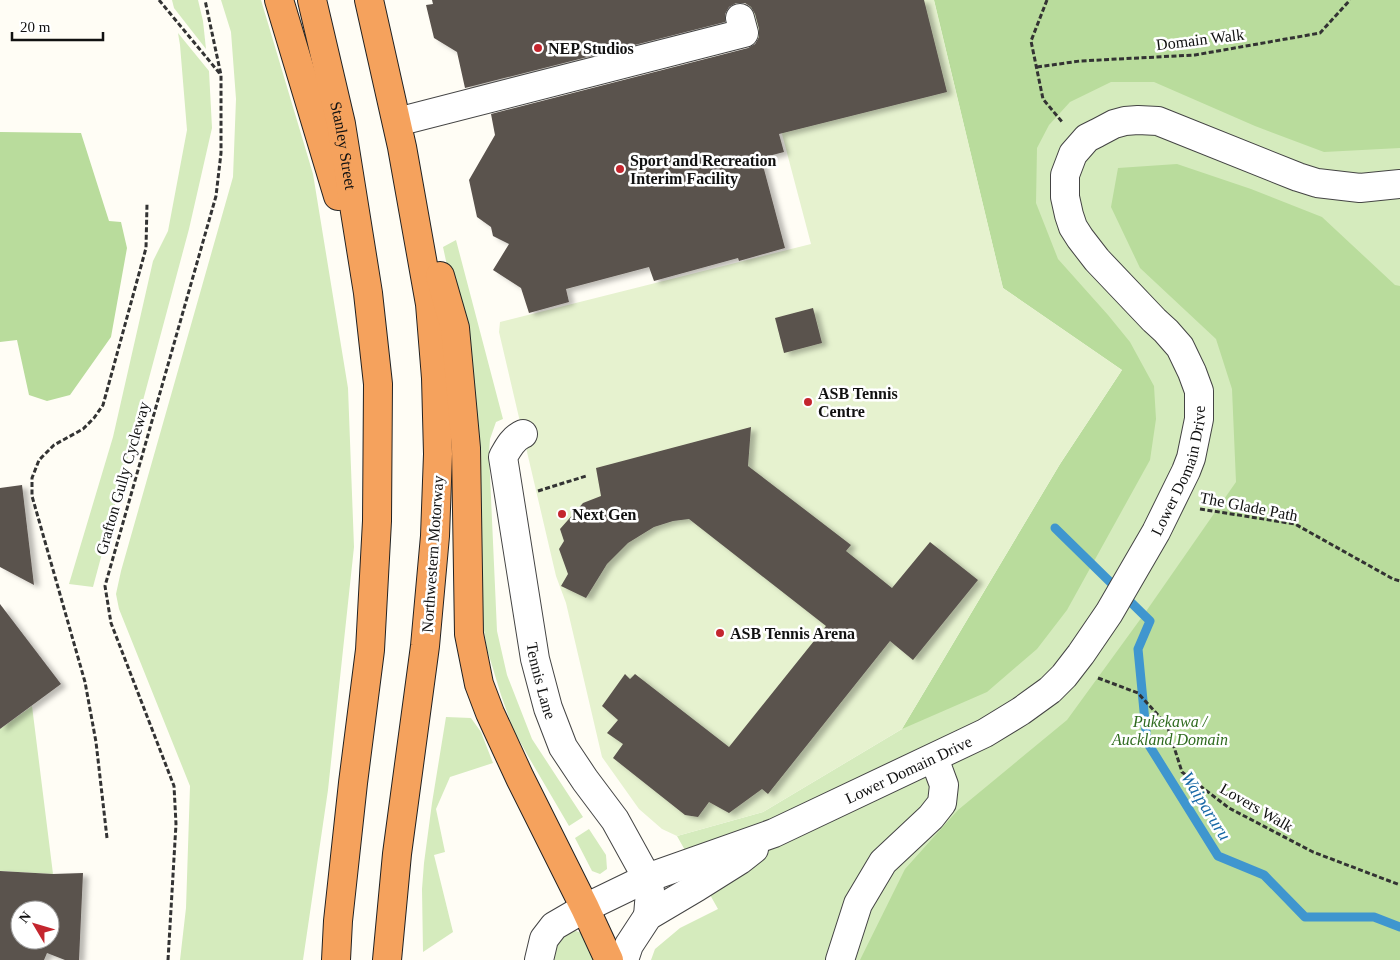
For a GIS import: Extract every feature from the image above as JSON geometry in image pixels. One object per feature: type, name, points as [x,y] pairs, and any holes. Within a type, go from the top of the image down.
[{"type":"highway","points":[[279,0],[368,293],[378,384],[377,521],[370,650],[353,783],[338,921],[336,960]]},
{"type":"highway","name":"Stanley Street","points":[[312,0],[342,124],[368,293]]},
{"type":"highway","points":[[369,0],[399,135],[455,328],[466,448],[469,634],[479,684],[490,713],[520,778],[609,960]]},
{"type":"highway","name":"Northwestern Motorway","points":[[387,960],[397,854],[425,646],[435,536],[438,454],[436,378],[430,304],[399,135]]},
{"type":"highway","points":[[330,960],[338,921]]},
{"type":"street","points":[[399,135],[744,33],[740,18]]},
{"type":"street","name":"Lower Domain Drive","points":[[585,908],[647,878],[774,833],[985,733],[1021,711],[1050,690],[1081,654],[1109,613],[1156,532],[1191,458],[1199,419],[1198,391],[1192,372],[1180,347],[1166,330],[1154,320],[1097,260],[1073,227],[1064,197],[1064,175],[1073,154],[1087,138],[1114,124],[1138,120],[1158,121],[1277,169],[1318,183],[1360,188],[1400,184]]},
{"type":"street","name":"Tennis Lane","points":[[523,434],[518,436],[508,447],[503,457],[535,659],[548,708],[563,747],[615,820],[647,878],[656,888],[680,896]]},
{"type":"street","points":[[840,960],[858,904],[883,862],[931,817],[942,803],[944,785],[934,758]]},
{"type":"street","name":"Lower Domain Drive","points":[[624,960],[629,945],[648,916],[697,888],[740,860],[774,833]]},
{"type":"street","name":"Tennis Lane","points":[[647,878],[650,891],[648,916]]},
{"type":"street","points":[[539,960],[544,939],[554,926],[585,908]]},
{"type":"path","points":[[159,0],[221,75]]},
{"type":"path","name":"Grafton Gully Cycleway","points":[[168,960],[176,824],[174,786],[111,623],[104,586],[216,196],[221,153],[221,75],[205,0]]},
{"type":"path","points":[[1048,0],[1031,41],[1043,98],[1081,144]]},
{"type":"path","name":"Domain Walk","points":[[1037,67],[1080,61],[1195,55],[1320,34],[1350,0]]},
{"type":"path","points":[[107,838],[96,742],[85,682],[32,496],[32,478],[39,460],[54,445],[83,429],[103,406],[146,248],[146,204]]},
{"type":"path","points":[[532,492],[586,476]]},
{"type":"path","name":"The Glade Path","points":[[1170,505],[1295,524],[1400,581]]},
{"type":"path","name":"Lovers Walk","points":[[1093,676],[1138,694],[1167,725],[1182,772],[1228,808],[1313,852],[1400,885]]},
{"type":"green space","points":[[172,0],[198,0],[203,21],[206,49],[174,8]]},
{"type":"green space","points":[[221,0],[261,0],[313,174],[348,388],[354,547],[328,790],[303,960],[180,960],[186,908],[190,786],[119,609],[116,594],[233,177],[236,99],[231,32]]},
{"type":"green space","name":"ASB Tennis Centre","points":[[748,0],[934,0],[1003,288],[1122,370],[1060,464],[902,729],[763,812],[677,836],[662,829],[639,809],[602,757],[566,603],[556,576],[499,332],[500,322],[811,244]]},
{"type":"green space","name":"Pukekawa / Auckland Domain","points":[[934,0],[1400,0],[1400,960],[651,960],[655,949],[680,928],[718,909],[677,836],[763,812],[902,729],[1122,370],[1003,288]]},
{"type":"green space","points":[[934,0],[1400,0],[1400,148],[1324,152],[1255,126],[1154,82],[1111,82],[1070,102],[1049,125],[1037,148],[1036,203],[1058,259],[1130,342],[1154,386],[1156,419],[1150,460],[1067,610],[1037,649],[987,692],[902,729],[1060,464],[1122,370],[1003,288]]},
{"type":"green space","points":[[178,33],[209,71],[212,128],[189,229],[93,587],[69,584],[113,437],[153,261],[168,231],[187,130]]},
{"type":"green space","points":[[0,132],[81,133],[109,221],[121,222],[127,248],[111,337],[70,395],[47,401],[29,395],[17,340],[0,342]]},
{"type":"green space","points":[[1177,164],[1251,189],[1322,217],[1395,285],[1400,286],[1400,960],[860,960],[905,869],[958,810],[1067,720],[1147,610],[1236,482],[1232,389],[1216,339],[1140,268],[1111,207],[1118,168]]},
{"type":"green space","points":[[456,240],[503,419],[496,422],[490,439],[489,453],[497,631],[507,675],[532,739],[583,817],[569,826],[513,729],[487,649],[480,606],[472,381],[443,247]]},
{"type":"green space","points":[[32,706],[53,874],[0,871],[0,729]]},
{"type":"green space","points":[[446,717],[471,718],[481,732],[493,763],[450,777],[436,809],[445,852],[434,855],[453,932],[423,952],[422,889],[424,863]]},
{"type":"green space","points":[[589,829],[606,855],[607,869],[600,874],[592,871],[575,838]]},
{"type":"green space","points":[[573,930],[585,934],[599,960],[554,960],[558,942]]},
{"type":"building","name":"Sport and Recreation Interim Facility","points":[[432,0],[924,0],[947,92],[779,134],[784,152],[761,158],[785,248],[739,261],[738,258],[654,281],[649,267],[566,289],[569,302],[529,313],[521,288],[493,270],[509,244],[493,236],[491,227],[477,217],[469,180],[495,135],[491,114],[748,48],[755,44],[759,37],[755,14],[751,7],[745,3],[736,3],[729,7],[725,14],[725,22],[465,88],[457,52],[434,38],[426,5],[433,4]]},
{"type":"building","points":[[813,308],[822,343],[784,353],[775,318]]},
{"type":"building","name":"ASB Tennis Arena","points":[[751,427],[748,466],[851,545],[846,551],[892,588],[930,542],[978,580],[913,660],[890,641],[768,794],[762,789],[729,813],[709,802],[698,817],[685,815],[613,758],[623,744],[607,733],[618,720],[602,706],[625,674],[630,679],[635,674],[729,747],[826,626],[689,519],[673,521],[654,527],[628,543],[607,564],[586,598],[561,586],[568,574],[559,549],[564,541],[560,529],[583,503],[601,496],[596,468]]},
{"type":"building","points":[[22,485],[34,585],[0,567],[0,488]]},
{"type":"building","points":[[0,604],[61,684],[0,729]]},
{"type":"building","points":[[0,871],[53,874],[83,873],[79,960],[65,960],[47,953],[44,960],[0,960]]},
{"type":"waterway","name":"Waiparuru","points":[[1055,528],[1150,621],[1138,649],[1147,742],[1218,856],[1264,875],[1305,917],[1374,917],[1400,927]]},
{"type":"place","name":"NEP Studios","points":[[538,48]]},
{"type":"place","name":"Sport and Recreation Interim Facility","points":[[620,169]]},
{"type":"place","name":"ASB Tennis Centre","points":[[808,402]]},
{"type":"place","name":"Next Gen","points":[[562,514]]},
{"type":"place","name":"ASB Tennis Arena","points":[[720,633]]}]
